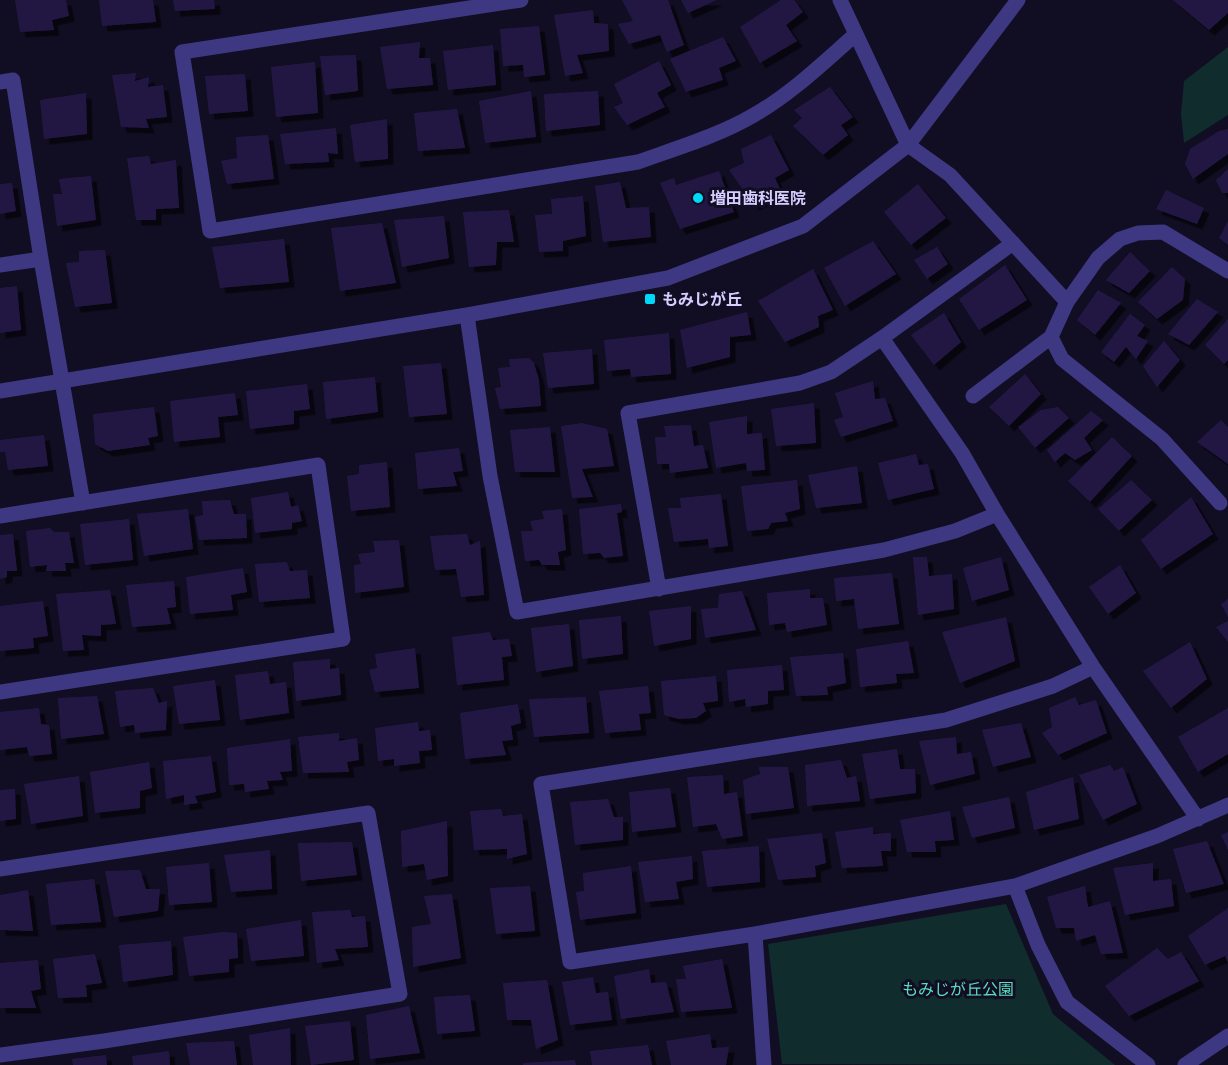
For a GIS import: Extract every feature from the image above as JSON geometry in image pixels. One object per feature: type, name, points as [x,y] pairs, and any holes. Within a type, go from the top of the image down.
[{"type":"street","points":[[521,0],[182,52],[210,231],[638,162],[703,139],[754,115],[810,75],[856,34]]},
{"type":"street","points":[[840,0],[908,145],[950,175],[1067,302]]},
{"type":"street","points":[[0,391],[467,315],[668,278],[803,225],[908,145],[1018,0]]},
{"type":"street","points":[[0,82],[14,80],[41,259],[83,502]]},
{"type":"street","points":[[973,396],[1051,337],[1067,302],[1098,258],[1120,239],[1138,233],[1163,232],[1228,271]]},
{"type":"street","points":[[658,589],[628,413],[800,383],[831,372],[1013,243]]},
{"type":"street","points":[[0,265],[41,259]]},
{"type":"street","points":[[467,315],[490,476],[517,612],[884,550],[955,531],[997,514]]},
{"type":"street","points":[[1051,337],[1062,359],[1162,439],[1220,503]]},
{"type":"street","points":[[882,338],[962,453],[997,514],[1093,667],[1198,819]]},
{"type":"street","points":[[0,516],[318,465],[343,639],[0,692]]},
{"type":"street","points":[[1093,667],[1053,686],[945,720],[541,784],[570,962],[755,934],[1015,886],[1157,836],[1228,805]]},
{"type":"street","points":[[0,869],[368,813],[399,994],[104,1041],[0,1055]]},
{"type":"street","points":[[1015,886],[1038,945],[1067,1002],[1148,1065]]},
{"type":"street","points":[[755,934],[764,1065]]},
{"type":"street","points":[[1185,1065],[1228,1036]]},
{"type":"green space","points":[[1228,47],[1228,115],[1184,143],[1181,114],[1184,81]]},
{"type":"green space","name":"もみじが丘公園","points":[[1006,904],[1053,1014],[1115,1065],[782,1064],[768,944]]},
{"type":"building","points":[[15,0],[66,0],[69,16],[52,20],[54,30],[20,32]]},
{"type":"building","points":[[99,0],[153,0],[156,22],[102,26]]},
{"type":"building","points":[[173,0],[214,0],[215,9],[175,11]]},
{"type":"building","points":[[622,0],[668,0],[684,45],[667,52],[660,35],[629,44],[618,24],[633,21]]},
{"type":"building","points":[[681,0],[717,0],[688,13]]},
{"type":"building","points":[[781,0],[794,0],[803,12],[786,25],[797,41],[760,63],[740,27]]},
{"type":"building","points":[[1173,0],[1228,0],[1228,13],[1209,30]]},
{"type":"building","points":[[593,10],[594,23],[608,24],[609,51],[577,55],[583,73],[565,76],[554,15]]},
{"type":"building","points":[[539,26],[545,75],[524,77],[523,65],[503,66],[500,29]]},
{"type":"building","points":[[723,37],[736,61],[719,68],[723,80],[686,92],[670,59]]},
{"type":"building","points":[[420,42],[419,58],[430,58],[433,85],[387,89],[380,47]]},
{"type":"building","points":[[493,45],[496,85],[448,90],[443,51]]},
{"type":"building","points":[[356,55],[358,91],[325,95],[320,56]]},
{"type":"building","points":[[659,61],[671,85],[657,93],[665,107],[627,125],[614,107],[623,103],[614,84]]},
{"type":"building","points":[[315,62],[318,113],[276,117],[271,67]]},
{"type":"building","points":[[136,73],[135,81],[149,77],[148,87],[163,85],[167,117],[146,119],[149,128],[121,127],[112,75]]},
{"type":"building","points":[[245,74],[248,111],[209,114],[205,76]]},
{"type":"building","points":[[830,87],[853,117],[841,125],[848,135],[823,155],[793,126],[802,118],[794,110]]},
{"type":"building","points":[[531,91],[536,137],[485,143],[479,101]]},
{"type":"building","points":[[598,91],[600,125],[546,131],[544,94]]},
{"type":"building","points":[[86,93],[87,134],[44,139],[40,100]]},
{"type":"building","points":[[457,109],[465,148],[418,151],[414,113]]},
{"type":"building","points":[[387,119],[388,159],[355,162],[350,125]]},
{"type":"building","points":[[336,128],[338,154],[328,153],[329,162],[285,164],[280,134]]},
{"type":"building","points":[[1228,129],[1228,154],[1193,179],[1185,164],[1190,149],[1219,131]]},
{"type":"building","points":[[268,135],[274,179],[227,184],[221,161],[237,158],[236,137]]},
{"type":"building","points":[[771,135],[789,170],[775,178],[781,191],[754,205],[729,170],[744,163],[741,149]]},
{"type":"building","points":[[149,156],[151,164],[176,160],[179,208],[156,209],[156,220],[136,220],[127,158]]},
{"type":"building","points":[[1228,169],[1228,193],[1222,193],[1216,180]]},
{"type":"building","name":"増田歯科医院","points":[[719,171],[734,212],[680,229],[660,183],[674,178],[676,185]]},
{"type":"building","points":[[91,176],[96,220],[57,226],[53,194],[62,194],[59,179]]},
{"type":"building","points":[[620,182],[626,208],[649,207],[651,237],[603,242],[595,186]]},
{"type":"building","points":[[12,183],[16,211],[0,214],[0,184]]},
{"type":"building","points":[[918,184],[946,218],[911,245],[884,212]]},
{"type":"building","points":[[1166,190],[1204,208],[1197,224],[1156,209]]},
{"type":"building","points":[[583,196],[586,236],[563,241],[563,251],[539,252],[535,215],[552,214],[551,199]]},
{"type":"building","points":[[509,210],[514,242],[497,242],[496,265],[469,267],[463,212]]},
{"type":"building","points":[[444,216],[449,258],[402,267],[394,220]]},
{"type":"building","points":[[1228,221],[1228,245],[1219,238]]},
{"type":"building","points":[[382,223],[396,283],[340,291],[331,228]]},
{"type":"building","points":[[284,239],[289,282],[220,288],[212,247]]},
{"type":"building","points":[[873,241],[896,274],[845,306],[824,268]]},
{"type":"building","points":[[937,247],[948,264],[927,279],[914,260]]},
{"type":"building","points":[[105,250],[112,303],[75,307],[66,263],[79,262],[79,251]]},
{"type":"building","points":[[1130,252],[1150,271],[1129,293],[1106,280]]},
{"type":"building","points":[[1005,265],[1027,300],[979,330],[959,299]]},
{"type":"building","points":[[1172,267],[1185,279],[1183,300],[1157,319],[1138,302]]},
{"type":"building","points":[[813,269],[833,310],[818,316],[819,327],[785,342],[758,301]]},
{"type":"building","points":[[17,286],[21,330],[0,333],[0,288]]},
{"type":"building","points":[[1098,290],[1121,303],[1095,335],[1077,320]]},
{"type":"building","points":[[1197,299],[1218,312],[1189,345],[1168,334]]},
{"type":"building","points":[[747,312],[751,335],[730,337],[730,357],[687,368],[680,330]]},
{"type":"building","points":[[944,313],[961,342],[934,365],[911,335]]},
{"type":"building","points":[[1130,314],[1145,325],[1137,336],[1148,341],[1136,359],[1126,347],[1114,362],[1101,352]]},
{"type":"building","points":[[1228,319],[1228,360],[1224,364],[1205,345]]},
{"type":"building","points":[[669,333],[671,374],[631,377],[630,369],[607,371],[604,340]]},
{"type":"building","points":[[1164,341],[1180,360],[1157,387],[1143,366]]},
{"type":"building","points":[[592,349],[594,384],[548,388],[543,353]]},
{"type":"building","points":[[529,358],[534,363],[539,380],[541,406],[500,409],[495,388],[501,387],[498,368],[510,367],[509,359]]},
{"type":"building","points":[[441,363],[447,414],[409,417],[403,366]]},
{"type":"building","points":[[1025,374],[1041,394],[1009,426],[989,407]]},
{"type":"building","points":[[375,377],[378,412],[326,419],[323,382]]},
{"type":"building","points":[[873,381],[875,399],[885,398],[893,421],[841,437],[834,420],[843,417],[835,393]]},
{"type":"building","points":[[307,384],[310,409],[294,411],[294,424],[250,429],[246,391]]},
{"type":"building","points":[[235,393],[238,415],[218,417],[220,437],[174,442],[170,401]]},
{"type":"building","points":[[814,403],[816,443],[776,446],[771,409]]},
{"type":"building","points":[[154,407],[158,436],[148,438],[150,445],[108,451],[95,444],[93,414]]},
{"type":"building","points":[[1058,407],[1069,418],[1035,448],[1018,427],[1041,410]]},
{"type":"building","points":[[1091,411],[1103,420],[1084,438],[1092,450],[1075,460],[1065,453],[1055,462],[1047,450]]},
{"type":"building","points":[[747,416],[747,434],[762,433],[765,470],[747,471],[746,463],[716,468],[709,422]]},
{"type":"building","points":[[1221,420],[1228,427],[1228,464],[1197,442]]},
{"type":"building","points":[[582,423],[607,429],[614,466],[582,469],[593,497],[572,498],[561,426]]},
{"type":"building","points":[[691,425],[694,446],[703,445],[708,468],[670,473],[669,464],[657,464],[655,437],[666,437],[664,426]]},
{"type":"building","points":[[550,427],[555,472],[515,472],[510,430]]},
{"type":"building","points":[[44,435],[48,466],[8,470],[5,452],[0,452],[0,440]]},
{"type":"building","points":[[1112,437],[1132,456],[1090,502],[1068,481]]},
{"type":"building","points":[[459,448],[463,471],[453,472],[457,486],[418,489],[415,453]]},
{"type":"building","points":[[916,454],[919,465],[928,464],[934,489],[888,500],[878,463]]},
{"type":"building","points":[[387,462],[390,507],[351,511],[347,476],[359,474],[359,465]]},
{"type":"building","points":[[857,466],[862,503],[816,508],[808,475]]},
{"type":"building","points":[[797,480],[800,509],[785,513],[788,521],[771,523],[768,529],[747,531],[741,486]]},
{"type":"building","points":[[1131,480],[1152,500],[1119,531],[1098,509]]},
{"type":"building","points":[[288,492],[291,507],[298,505],[302,521],[292,523],[292,529],[255,533],[251,498]]},
{"type":"building","points":[[721,494],[728,546],[709,548],[708,539],[674,542],[668,508],[681,508],[680,498]]},
{"type":"building","points":[[1191,497],[1213,534],[1161,569],[1141,540]]},
{"type":"building","points":[[230,500],[234,514],[246,514],[247,538],[199,540],[195,517],[203,515],[202,501]]},
{"type":"building","points":[[621,504],[622,512],[617,513],[623,556],[604,558],[600,553],[583,554],[579,509]]},
{"type":"building","points":[[188,509],[193,549],[144,556],[137,514]]},
{"type":"building","points":[[562,509],[566,550],[558,552],[560,565],[542,565],[539,560],[525,561],[521,531],[533,531],[530,521],[544,519],[542,511]]},
{"type":"building","points":[[129,519],[133,560],[85,565],[80,524]]},
{"type":"building","points":[[50,528],[54,532],[69,532],[74,563],[65,563],[66,571],[46,571],[47,565],[30,567],[26,531]]},
{"type":"building","points":[[13,534],[17,571],[7,571],[7,577],[0,579],[0,535]]},
{"type":"building","points":[[467,534],[470,545],[480,541],[484,595],[461,597],[456,569],[435,570],[430,536]]},
{"type":"building","points":[[399,540],[404,587],[355,593],[354,565],[361,564],[358,554],[375,552],[373,541]]},
{"type":"building","points":[[913,557],[927,557],[929,576],[952,574],[954,609],[918,615]]},
{"type":"building","points":[[1001,557],[1009,590],[972,601],[963,568]]},
{"type":"building","points":[[287,562],[290,571],[307,570],[310,598],[259,602],[255,564]]},
{"type":"building","points":[[1120,565],[1136,593],[1108,614],[1089,587]]},
{"type":"building","points":[[243,568],[247,592],[231,595],[233,610],[190,614],[186,577]]},
{"type":"building","points":[[892,573],[899,624],[858,629],[854,599],[836,601],[834,578]]},
{"type":"building","points":[[174,581],[176,607],[167,608],[171,624],[132,627],[126,585]]},
{"type":"building","points":[[810,589],[810,598],[823,598],[827,625],[787,632],[785,623],[769,625],[767,593]]},
{"type":"building","points":[[110,590],[116,624],[101,625],[101,636],[82,635],[84,650],[63,651],[56,594]]},
{"type":"building","points":[[742,591],[756,630],[705,638],[701,609],[718,608],[719,594]]},
{"type":"building","points":[[1228,599],[1228,617],[1221,604]]},
{"type":"building","points":[[43,601],[48,636],[33,638],[34,648],[0,651],[0,606]]},
{"type":"building","points":[[691,606],[691,639],[654,646],[649,611]]},
{"type":"building","points":[[621,616],[623,654],[582,659],[579,620]]},
{"type":"building","points":[[1006,617],[1015,661],[960,683],[942,632]]},
{"type":"building","points":[[1228,621],[1228,642],[1216,627]]},
{"type":"building","points":[[569,624],[573,666],[536,672],[531,628]]},
{"type":"building","points":[[490,632],[493,640],[509,639],[512,656],[502,657],[504,680],[457,685],[452,637]]},
{"type":"building","points":[[908,641],[914,673],[896,674],[897,683],[860,687],[856,649]]},
{"type":"building","points":[[1190,642],[1207,679],[1171,708],[1143,671]]},
{"type":"building","points":[[415,648],[419,688],[375,692],[369,670],[377,668],[375,654]]},
{"type":"building","points":[[843,653],[846,683],[827,687],[828,695],[796,696],[790,657]]},
{"type":"building","points":[[330,659],[330,669],[339,668],[341,695],[296,701],[293,662]]},
{"type":"building","points":[[782,665],[784,690],[768,691],[768,704],[746,707],[745,699],[729,702],[727,670]]},
{"type":"building","points":[[268,671],[270,684],[286,682],[289,713],[240,720],[235,675]]},
{"type":"building","points":[[716,676],[718,701],[703,703],[706,711],[696,718],[679,719],[664,715],[661,681]]},
{"type":"building","points":[[215,680],[220,720],[179,724],[173,686]]},
{"type":"building","points":[[648,686],[651,713],[639,714],[641,730],[605,733],[599,691]]},
{"type":"building","points":[[153,688],[159,703],[167,701],[166,730],[135,733],[134,725],[120,727],[115,691]]},
{"type":"building","points":[[97,696],[104,734],[61,739],[58,698]]},
{"type":"building","points":[[586,697],[589,733],[534,737],[529,699]]},
{"type":"building","points":[[1075,697],[1079,705],[1096,700],[1107,733],[1058,755],[1042,733],[1052,727],[1049,708]]},
{"type":"building","points":[[518,704],[521,723],[511,726],[513,740],[502,741],[506,755],[465,759],[460,713]]},
{"type":"building","points":[[39,708],[41,724],[49,725],[52,754],[29,756],[27,747],[0,750],[0,712]]},
{"type":"building","points":[[1228,708],[1228,754],[1198,772],[1178,737]]},
{"type":"building","points":[[418,722],[419,731],[430,730],[432,750],[419,751],[420,763],[394,766],[394,759],[378,761],[375,728]]},
{"type":"building","points":[[1021,723],[1031,757],[993,767],[982,730]]},
{"type":"building","points":[[339,733],[339,741],[357,738],[359,760],[347,762],[349,772],[303,773],[298,737]]},
{"type":"building","points":[[956,737],[957,754],[971,752],[975,774],[930,785],[919,741]]},
{"type":"building","points":[[290,739],[292,771],[280,772],[283,780],[267,781],[269,789],[245,792],[244,784],[229,785],[227,748]]},
{"type":"building","points":[[897,749],[900,769],[915,769],[916,793],[870,799],[862,754]]},
{"type":"building","points":[[211,756],[216,792],[195,796],[198,803],[184,805],[184,795],[166,799],[163,761]]},
{"type":"building","points":[[841,760],[847,778],[856,776],[860,801],[807,806],[805,765]]},
{"type":"building","points":[[149,762],[152,788],[140,791],[140,808],[95,813],[90,772]]},
{"type":"building","points":[[1110,765],[1114,771],[1123,767],[1137,804],[1103,820],[1079,775]]},
{"type":"building","points":[[759,767],[788,767],[794,808],[746,814],[743,780],[760,774]]},
{"type":"building","points":[[723,775],[724,794],[737,792],[743,836],[722,839],[716,824],[693,827],[687,777]]},
{"type":"building","points":[[79,776],[83,816],[31,824],[24,784]]},
{"type":"building","points":[[1073,777],[1079,819],[1034,830],[1026,792]]},
{"type":"building","points":[[670,788],[676,827],[632,832],[629,792]]},
{"type":"building","points":[[15,789],[16,819],[0,821],[0,790]]},
{"type":"building","points":[[1009,797],[1015,828],[972,838],[962,807]]},
{"type":"building","points":[[608,799],[614,817],[623,817],[623,840],[575,845],[570,802]]},
{"type":"building","points":[[501,809],[503,816],[522,814],[527,854],[507,859],[507,849],[474,850],[470,811]]},
{"type":"building","points":[[950,811],[954,840],[935,841],[936,852],[907,852],[900,820]]},
{"type":"building","points":[[447,821],[448,876],[427,880],[424,864],[402,867],[401,831]]},
{"type":"building","points":[[873,827],[873,834],[891,833],[891,851],[881,851],[883,866],[842,868],[835,832]]},
{"type":"building","points":[[1228,832],[1228,850],[1221,835]]},
{"type":"building","points":[[822,833],[826,863],[815,866],[816,877],[778,880],[767,839]]},
{"type":"building","points":[[1207,841],[1224,884],[1186,893],[1173,849]]},
{"type":"building","points":[[352,842],[357,875],[301,881],[298,843]]},
{"type":"building","points":[[759,846],[760,882],[707,887],[702,851]]},
{"type":"building","points":[[270,850],[272,889],[231,892],[224,855]]},
{"type":"building","points":[[692,856],[693,879],[676,882],[679,899],[645,902],[638,862]]},
{"type":"building","points":[[209,863],[212,902],[169,905],[166,867]]},
{"type":"building","points":[[1153,863],[1153,881],[1171,879],[1174,906],[1125,915],[1113,868]]},
{"type":"building","points":[[631,866],[636,913],[580,920],[576,892],[584,891],[583,873]]},
{"type":"building","points":[[140,870],[146,889],[160,889],[158,911],[114,917],[105,871]]},
{"type":"building","points":[[94,879],[101,922],[51,925],[46,884]]},
{"type":"building","points":[[530,886],[535,931],[496,934],[490,888]]},
{"type":"building","points":[[1085,886],[1088,907],[1110,901],[1123,953],[1101,954],[1095,935],[1076,941],[1074,928],[1056,928],[1047,897]]},
{"type":"building","points":[[28,890],[33,931],[0,930],[0,895]]},
{"type":"building","points":[[452,894],[461,958],[413,967],[412,927],[431,924],[424,896]]},
{"type":"building","points":[[1228,908],[1228,962],[1225,956],[1205,965],[1188,936]]},
{"type":"building","points":[[350,910],[352,917],[365,916],[368,947],[335,949],[339,960],[317,963],[312,912]]},
{"type":"building","points":[[301,920],[304,956],[251,961],[246,929]]},
{"type":"building","points":[[223,932],[237,933],[238,958],[229,959],[229,972],[189,976],[183,937]]},
{"type":"building","points":[[171,941],[173,975],[123,982],[119,945]]},
{"type":"building","points":[[1157,948],[1168,959],[1181,952],[1199,981],[1129,1016],[1105,986]]},
{"type":"building","points":[[95,954],[102,983],[86,985],[87,997],[58,998],[53,959]]},
{"type":"building","points":[[722,959],[732,1008],[681,1012],[676,979],[686,979],[683,966]]},
{"type":"building","points":[[38,960],[41,989],[31,991],[36,1008],[0,1008],[0,963]]},
{"type":"building","points":[[649,969],[651,983],[666,982],[674,1012],[621,1019],[614,976]]},
{"type":"building","points":[[593,977],[596,993],[608,992],[612,1020],[570,1025],[562,982]]},
{"type":"building","points":[[547,980],[558,1040],[536,1049],[531,1020],[507,1020],[503,983]]},
{"type":"building","points":[[470,995],[475,1031],[437,1034],[434,997]]},
{"type":"building","points":[[409,1006],[420,1053],[370,1059],[366,1015]]},
{"type":"building","points":[[350,1021],[354,1060],[311,1065],[305,1026]]},
{"type":"building","points":[[290,1028],[291,1065],[253,1065],[249,1035]]},
{"type":"building","points":[[710,1034],[712,1048],[729,1047],[726,1065],[671,1065],[666,1041]]},
{"type":"building","points":[[234,1041],[237,1065],[190,1065],[186,1043]]},
{"type":"building","points":[[648,1045],[652,1065],[592,1065],[590,1051]]},
{"type":"building","points":[[169,1051],[170,1065],[133,1065],[132,1056]]},
{"type":"building","points":[[106,1055],[107,1065],[73,1065],[72,1059]]},
{"type":"building","points":[[575,1060],[576,1065],[523,1065],[523,1063]]},
{"type":"place","name":"増田歯科医院","points":[[698,198]]},
{"type":"place","name":"もみじが丘","points":[[650,299]]}]
